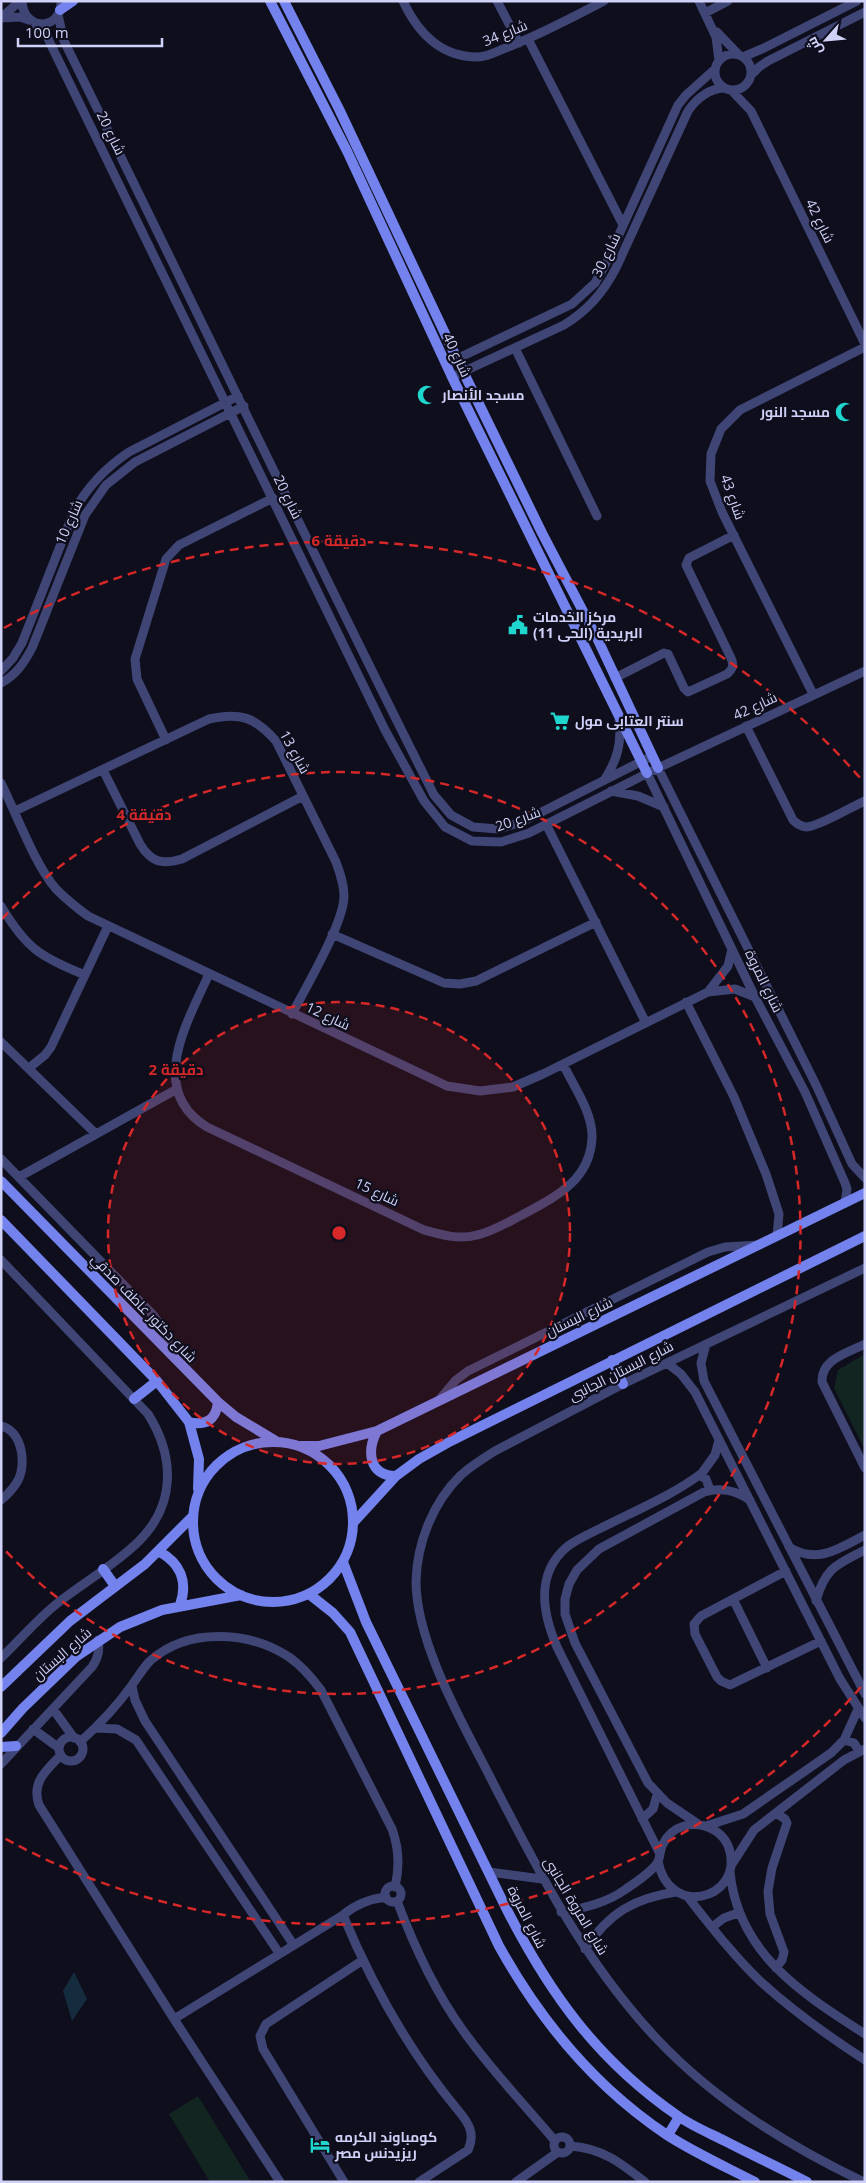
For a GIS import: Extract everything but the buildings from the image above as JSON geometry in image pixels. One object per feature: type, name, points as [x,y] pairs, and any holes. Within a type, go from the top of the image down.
[{"type":"street","points":[[1,18],[21,1]]},
{"type":"street","points":[[21,1],[23,12],[31,21]]},
{"type":"street","points":[[1,18],[20,17],[45,24],[60,9],[73,1]]},
{"type":"street","name":"شارع 40","points":[[270,1],[347,151],[452,377],[647,773]]},
{"type":"street","name":"شارع 40","points":[[284,1],[339,109],[463,372],[658,768]]},
{"type":"street","name":"شارع 34","points":[[403,1],[418,29],[432,43],[448,52],[464,56],[481,57],[528,39],[604,1]]},
{"type":"street","points":[[497,1],[519,43]]},
{"type":"street","points":[[699,1],[720,37],[741,55],[751,68],[750,80]]},
{"type":"street","points":[[705,13],[728,1]]},
{"type":"street","points":[[717,65],[729,54],[741,55],[764,48],[857,1]]},
{"type":"street","name":"شارع 20","points":[[60,9],[64,41],[244,406],[287,499],[434,795],[451,815],[473,827],[498,830],[522,822],[652,756]]},
{"type":"street","points":[[712,26],[717,43],[717,80],[728,89],[741,89],[768,61],[865,12]]},
{"type":"street","name":"شارع 20","points":[[31,21],[47,36],[385,730],[424,801],[445,827],[472,841],[501,842],[546,824],[658,768]]},
{"type":"street","points":[[528,39],[623,225]]},
{"type":"street","name":"شارع 30","points":[[446,364],[558,311],[584,294],[595,283],[606,263],[678,104],[717,65]]},
{"type":"street","name":"شارع 42","points":[[750,80],[751,111]]},
{"type":"street","name":"شارع 30","points":[[452,377],[564,325],[595,301],[607,286],[616,268],[688,111],[701,96],[714,89],[728,89]]},
{"type":"street","name":"شارع 42","points":[[728,89],[751,111],[865,345]]},
{"type":"street","name":"شارع 43","points":[[813,694],[734,536],[710,481],[710,454],[721,429],[740,410],[865,345]]},
{"type":"street","points":[[480,348],[480,356],[486,361]]},
{"type":"street","points":[[515,348],[597,516]]},
{"type":"street","name":"شارع 10","points":[[1,671],[14,658],[22,643],[74,511],[97,478],[114,462],[129,452],[238,396]]},
{"type":"street","name":"شارع 10","points":[[1,684],[23,665],[32,648],[85,515],[106,485],[135,462],[244,406]]},
{"type":"street","points":[[166,740],[137,679],[135,664],[137,649],[166,559],[179,545],[274,501],[287,499]]},
{"type":"street","points":[[615,678],[664,653],[668,654],[684,688],[688,692],[732,670],[734,664],[686,565],[689,558],[734,536]]},
{"type":"street","name":"شارع 42","points":[[658,768],[813,694],[864,673]]},
{"type":"street","name":"شارع 13","points":[[15,812],[209,720],[228,715],[247,717],[264,726],[276,741],[342,878],[344,897],[341,916],[292,1014]]},
{"type":"street","points":[[605,780],[614,765],[619,749],[621,732],[619,716]]},
{"type":"street","points":[[746,726],[793,820],[797,824],[814,826],[865,801]]},
{"type":"street","name":"شارع المروة","points":[[658,768],[816,1085],[852,1164],[865,1178]]},
{"type":"street","points":[[103,770],[146,854],[157,861],[170,863],[303,796]]},
{"type":"street","name":"شارع المروة","points":[[647,773],[756,997],[805,1092],[845,1183],[847,1189],[844,1203]]},
{"type":"street","name":"شارع 12","points":[[1,783],[45,873],[56,888],[82,912],[292,1014],[447,1086],[480,1091],[512,1087],[563,1064],[708,992],[735,989],[756,997]]},
{"type":"street","points":[[611,791],[638,796],[664,807]]},
{"type":"street","points":[[546,824],[646,1022]]},
{"type":"street","points":[[1,906],[24,942],[40,955],[85,975]]},
{"type":"street","points":[[332,934],[444,983],[460,984],[476,981],[596,922]]},
{"type":"street","points":[[29,1068],[45,1055],[51,1047],[108,926]]},
{"type":"street","name":"شارع 12","points":[[708,992],[728,966],[732,948]]},
{"type":"street","points":[[19,1177],[176,1089],[175,1070],[179,1043],[209,974]]},
{"type":"street","points":[[686,1002],[734,1097],[766,1174],[779,1214],[778,1236]]},
{"type":"street","points":[[1,1042],[96,1134]]},
{"type":"street","name":"شارع 15","points":[[176,1089],[186,1108],[207,1127],[424,1230],[450,1237],[477,1236],[561,1195],[578,1180],[588,1160],[592,1137],[588,1115],[563,1064]]},
{"type":"street","points":[[1,1159],[154,1316],[163,1329],[175,1358]]},
{"type":"street","name":"شارع دكتور عاطف صدقي","points":[[1,1182],[218,1402],[236,1417],[276,1441]]},
{"type":"street","name":"شارع البستان","points":[[300,1446],[319,1446],[378,1431],[865,1193]]},
{"type":"street","points":[[1,1220],[157,1381],[189,1422],[199,1459],[198,1493],[193,1516],[195,1540],[204,1563],[220,1582],[240,1596],[257,1601],[275,1602],[292,1600],[309,1594],[328,1581],[343,1562],[351,1543],[354,1522],[350,1497],[338,1475],[321,1458],[300,1446],[276,1441],[256,1443],[238,1449],[226,1457],[207,1475],[198,1493]]},
{"type":"street","points":[[354,1522],[396,1476],[419,1459],[451,1441],[865,1236]]},
{"type":"street","points":[[439,1400],[456,1380],[468,1371],[708,1252],[725,1247],[759,1245]]},
{"type":"street","points":[[1,1260],[148,1414],[166,1450],[168,1471],[166,1491],[160,1511],[150,1528],[137,1543],[56,1604],[1,1658]]},
{"type":"street","name":"شارع البستان الجانبى","points":[[423,1538],[433,1514],[445,1494],[460,1476],[495,1451],[623,1384],[865,1268]]},
{"type":"street","points":[[706,1344],[702,1356],[701,1369],[709,1390],[865,1694]]},
{"type":"street","points":[[865,1344],[826,1366],[822,1373],[822,1382],[865,1468]]},
{"type":"street","points":[[612,1360],[623,1384]]},
{"type":"street","points":[[667,1363],[686,1380],[697,1396],[821,1642],[858,1709],[865,1718]]},
{"type":"street","points":[[134,1399],[157,1381]]},
{"type":"street","points":[[697,1396],[709,1390]]},
{"type":"street","points":[[189,1422],[200,1424],[210,1421],[217,1413],[218,1402]]},
{"type":"street","points":[[1,1426],[6,1427],[16,1438],[22,1451],[22,1466],[18,1481],[1,1500]]},
{"type":"street","points":[[378,1431],[370,1450],[371,1459],[382,1472],[389,1476],[396,1476]]},
{"type":"street","points":[[719,1440],[711,1462],[699,1475],[569,1546],[561,1553],[551,1567],[545,1582],[543,1599],[550,1631],[642,1818],[659,1857],[661,1873],[667,1884],[676,1892],[698,1897],[713,1892],[725,1882],[731,1868],[754,1830],[844,1760],[862,1750],[854,1743],[844,1740]]},
{"type":"street","points":[[699,1475],[706,1479],[710,1490]]},
{"type":"street","points":[[750,1500],[730,1490],[710,1490],[599,1549],[576,1570],[569,1584],[565,1599],[565,1614],[575,1643],[648,1783],[657,1795],[676,1811],[717,1832],[725,1840],[730,1852],[732,1889],[738,1913],[750,1936],[776,1968],[834,2014],[865,2034]]},
{"type":"street","name":"شارع البستان","points":[[4,1682],[70,1621],[158,1551],[193,1516]]},
{"type":"street","points":[[766,1533],[778,1527]]},
{"type":"street","points":[[789,1547],[809,1556],[828,1554],[865,1535]]},
{"type":"street","name":"شارع المروة الجانبى","points":[[423,1538],[416,1581],[422,1627],[461,1721],[542,1879],[584,1948],[618,1996],[658,2040],[701,2080],[787,2142],[864,2182]]},
{"type":"street","points":[[816,1601],[822,1582],[834,1566],[865,1550]]},
{"type":"street","points":[[158,1551],[176,1564],[182,1574],[184,1590],[180,1606]]},
{"type":"street","points":[[828,1554],[834,1566]]},
{"type":"street","name":"شارع المروة","points":[[343,1562],[366,1622],[529,1953],[552,1990],[574,2019],[628,2076],[679,2117],[807,2182]]},
{"type":"street","points":[[103,1569],[115,1586]]},
{"type":"street","points":[[786,1571],[732,1599],[697,1620],[694,1624],[695,1634],[717,1678],[725,1684],[735,1684],[821,1642]]},
{"type":"street","points":[[309,1594],[333,1613],[350,1632],[487,1924],[524,1990],[566,2046],[603,2085],[634,2112],[668,2135],[755,2182]]},
{"type":"street","name":"شارع البستان","points":[[1,1733],[23,1708],[58,1674],[98,1640],[142,1617],[180,1606],[240,1596]]},
{"type":"street","points":[[732,1599],[767,1668]]},
{"type":"street","points":[[280,2182],[174,2019],[39,1805],[36,1798],[38,1782],[41,1775],[60,1752],[64,1739],[77,1740],[95,1728],[132,1686],[150,1661],[162,1652],[190,1640],[228,1636],[250,1640],[271,1647],[290,1658],[307,1672],[321,1690],[392,1829],[399,1863],[395,1887]]},
{"type":"street","points":[[1,1764],[92,1667],[100,1650],[98,1640]]},
{"type":"street","points":[[132,1686],[141,1714],[293,1944]]},
{"type":"street","points":[[33,1728],[70,1761],[80,1758],[83,1751],[77,1740],[53,1709]]},
{"type":"street","points":[[562,1912],[584,1908],[612,1897],[642,1877],[659,1857],[663,1843],[674,1831],[688,1825],[702,1825],[743,1814],[831,1753],[844,1740],[858,1709]]},
{"type":"street","points":[[95,1728],[117,1729],[136,1740],[279,1953]]},
{"type":"street","points":[[1,1747],[16,1746]]},
{"type":"street","points":[[642,1818],[653,1809],[657,1795]]},
{"type":"street","points":[[776,1813],[785,1818],[787,1823],[773,1863],[768,1891],[770,1914],[784,1952],[782,1960],[776,1968]]},
{"type":"street","points":[[197,1831],[212,1822]]},
{"type":"street","points":[[489,1872],[542,1879]]},
{"type":"street","points":[[386,1897],[388,1889],[395,1887],[401,1891],[400,1898],[397,1901]]},
{"type":"street","points":[[584,1948],[596,1931],[624,1908],[641,1900],[676,1892]]},
{"type":"street","points":[[687,1896],[760,1980],[810,2023],[865,2060]]},
{"type":"street","points":[[386,1897],[391,1901],[397,1901]]},
{"type":"street","points":[[174,2019],[362,1902],[386,1897]]},
{"type":"street","points":[[397,1901],[420,1958],[450,2011],[486,2060],[555,2141],[555,2149],[558,2152]]},
{"type":"street","points":[[712,1927],[724,1918],[738,1913]]},
{"type":"street","points":[[343,1915],[363,1960],[409,2044],[470,2128],[471,2143],[468,2150],[419,2182]]},
{"type":"street","points":[[344,2182],[263,2049],[260,2036],[266,2024],[363,1960]]},
{"type":"street","points":[[668,2135],[679,2117]]},
{"type":"street","points":[[555,2141],[563,2137],[569,2140],[570,2146]]},
{"type":"street","points":[[516,2182],[558,2152],[564,2153],[570,2146]]},
{"type":"street","points":[[570,2146],[584,2147],[608,2154],[645,2182]]},
{"type":"green space","points":[[865,1354],[865,1450],[834,1388],[838,1370]]},
{"type":"green space","points":[[198,2096],[251,2182],[210,2182],[169,2114]]},
{"type":"water","points":[[74,1972],[87,1999],[72,2021],[63,1991]]},
{"type":"place","name":"مسجد الأنصار","points":[[427,395]]},
{"type":"place","name":"مسجد النور","points":[[845,412]]},
{"type":"place","name":"مركز الخدمات البريدية (الحى 11)","points":[[518,625]]},
{"type":"place","name":"سنتر العتابى مول","points":[[560,721]]},
{"type":"place","name":"كومباوند الكرمه ريزيدنس مصر","points":[[320,2145]]}]
